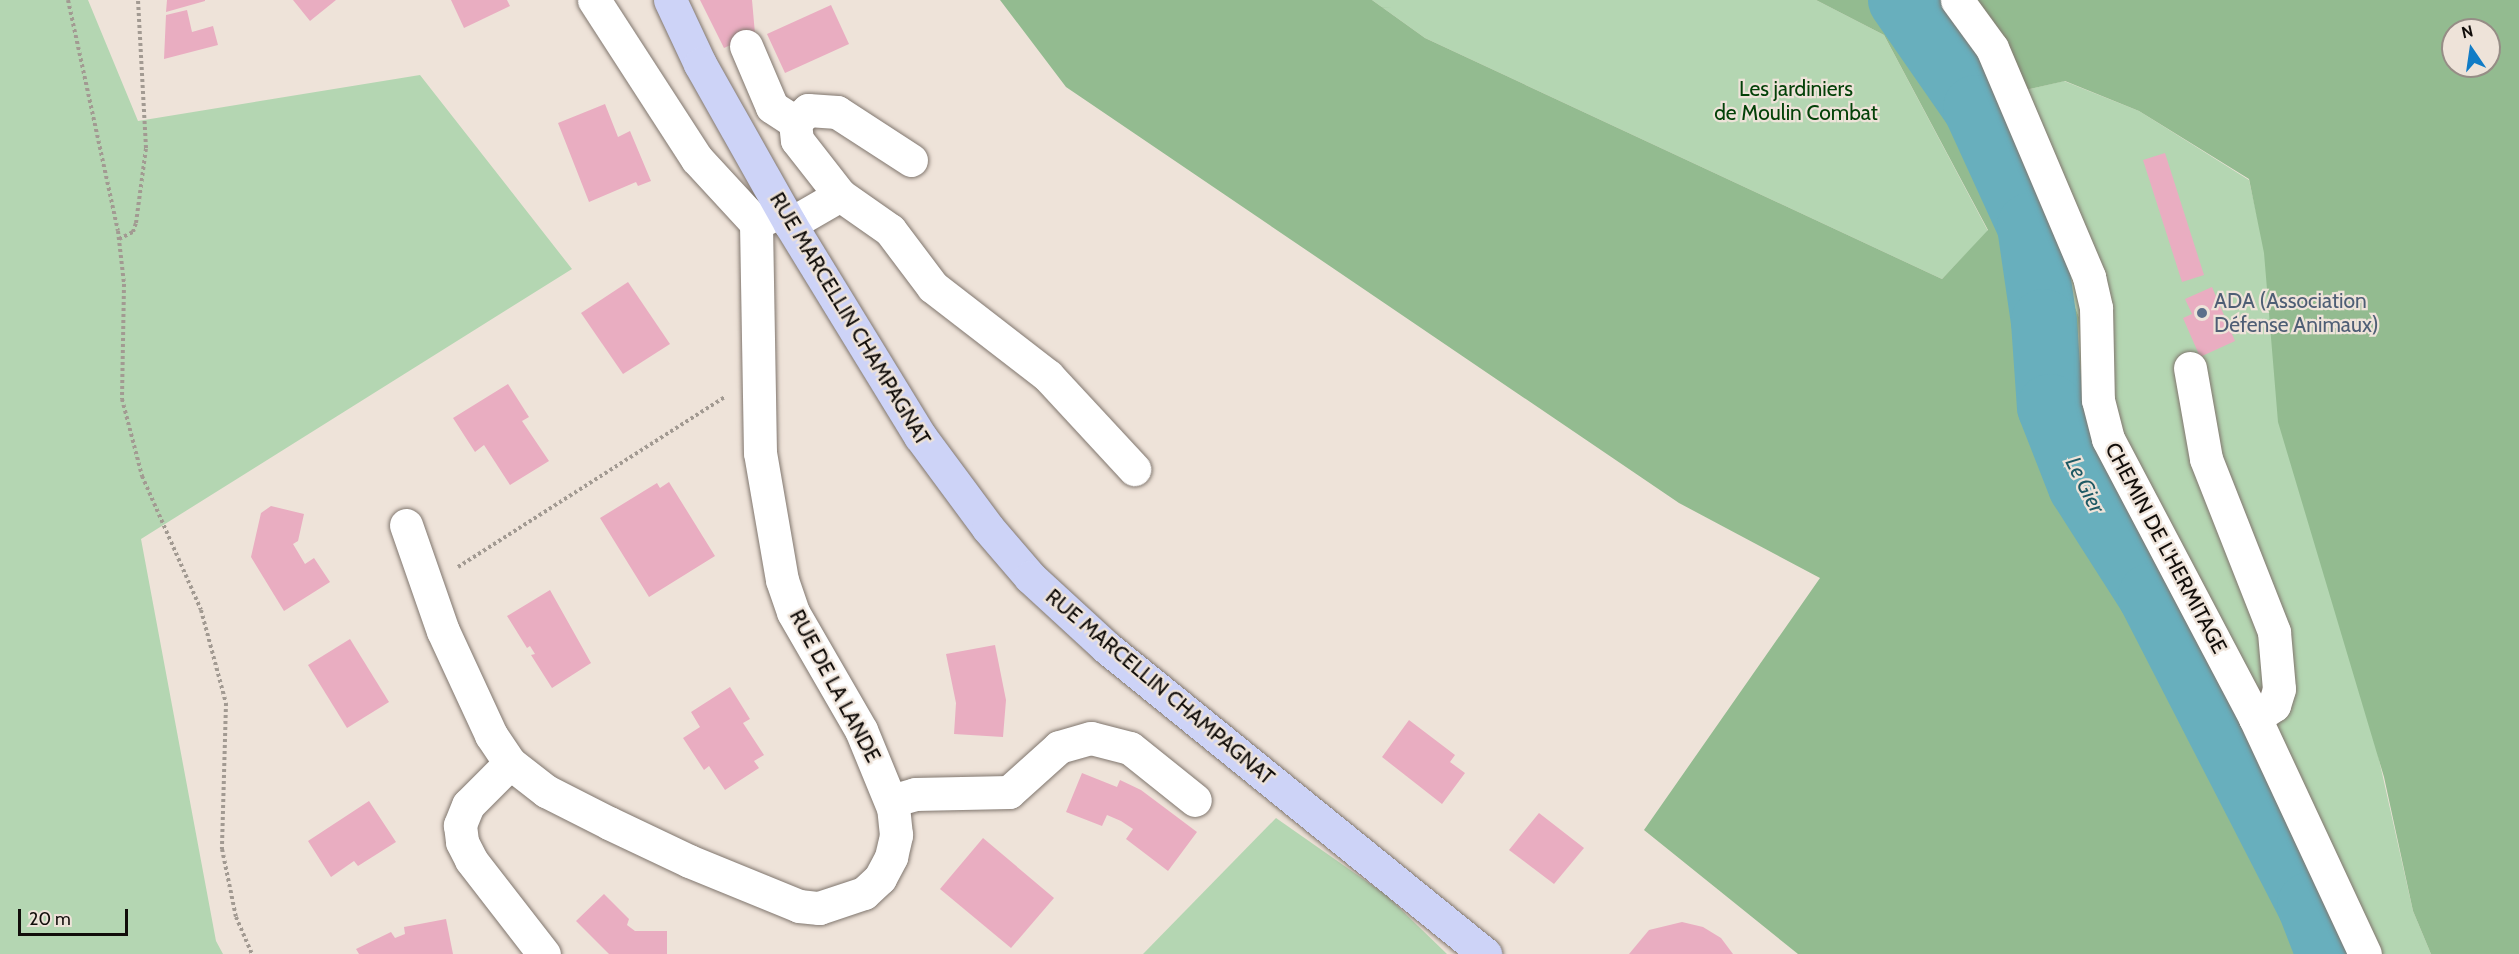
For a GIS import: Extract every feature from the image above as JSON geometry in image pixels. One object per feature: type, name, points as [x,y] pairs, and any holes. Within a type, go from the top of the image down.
[{"type":"main road","name":"RUE MARCELLIN CHAMPAGNAT","points":[[670,0],[776,219],[951,482],[1030,577],[1106,647],[1485,954]]},
{"type":"street","points":[[594,0],[697,159],[776,219],[840,195]]},
{"type":"street","name":"CHEMIN DE L'HERMITAGE","points":[[1957,0],[1992,48],[2090,277],[2096,308],[2098,400],[2108,439],[2255,718],[2365,954]]},
{"type":"street","points":[[746,46],[772,107],[795,122]]},
{"type":"street","points":[[911,160],[837,112],[817,108],[800,115],[795,122],[796,140],[840,195],[890,230],[933,287],[1048,376],[1134,469]]},
{"type":"street","name":"RUE DE LA LANDE","points":[[406,525],[443,630],[491,735],[510,763],[546,790],[689,861],[799,906],[819,909],[864,893],[880,878],[891,857],[896,835],[891,801],[861,730],[793,612],[782,580],[760,453],[776,219]]},
{"type":"street","points":[[2190,368],[2206,459],[2274,632],[2279,689],[2274,705],[2255,718]]},
{"type":"street","points":[[891,801],[915,794],[1009,792],[1059,747],[1091,738],[1130,748],[1195,800]]},
{"type":"street","points":[[510,763],[468,805],[460,825],[462,842],[471,860],[544,954]]},
{"type":"path","points":[[68,0],[119,239],[124,284],[122,399],[141,476],[201,610],[226,703],[222,849],[233,905],[252,954]]},
{"type":"path","points":[[119,239],[133,232],[136,223],[146,148],[138,0]]},
{"type":"path","points":[[464,564],[726,396]]},
{"type":"green space","points":[[0,0],[88,0],[138,121],[420,75],[572,269],[141,539],[216,941],[223,954],[0,954]]},
{"type":"green space","points":[[1000,0],[1372,0],[1425,38],[1942,279],[1988,230],[1884,35],[1816,0],[2519,0],[2519,954],[2431,954],[2413,911],[2384,777],[2278,422],[2264,253],[2249,179],[2139,111],[2065,81],[1991,98],[2079,317],[2076,425],[2256,770],[2338,954],[1798,954],[1644,830],[1820,578],[1679,503],[1066,87]]},
{"type":"green space","name":"Les jardiniers de Moulin Combat","points":[[1372,0],[1816,0],[1884,35],[1988,231],[1942,279],[1425,38]]},
{"type":"green space","points":[[2064,81],[2139,111],[2249,180],[2413,911],[2431,954],[2338,954],[2256,770],[2076,425],[2079,317],[1991,98]]},
{"type":"green space","points":[[1276,818],[1386,895],[1447,954],[1143,954]]},
{"type":"building","points":[[167,0],[205,0],[205,1],[166,12]]},
{"type":"building","points":[[293,0],[336,0],[310,21]]},
{"type":"building","points":[[451,0],[507,0],[510,6],[464,28]]},
{"type":"building","points":[[700,0],[752,0],[755,34],[724,48]]},
{"type":"building","points":[[831,5],[849,44],[785,73],[767,34]]},
{"type":"building","points":[[187,10],[192,32],[213,26],[218,45],[164,59],[166,15]]},
{"type":"building","points":[[605,104],[618,137],[630,131],[651,181],[638,186],[636,182],[589,202],[558,123]]},
{"type":"building","points":[[2165,153],[2204,275],[2182,282],[2143,160]]},
{"type":"building","points":[[628,282],[670,344],[623,374],[581,313]]},
{"type":"building","points":[[2212,287],[2235,341],[2200,357],[2183,318],[2192,314],[2185,299]]},
{"type":"building","points":[[508,384],[529,417],[522,421],[549,461],[510,485],[484,445],[475,452],[453,418]]},
{"type":"building","points":[[669,482],[715,556],[649,597],[600,518],[657,483],[660,488]]},
{"type":"building","points":[[271,506],[304,514],[298,541],[293,544],[305,564],[314,558],[330,582],[284,611],[251,557],[261,513]]},
{"type":"building","points":[[550,590],[591,663],[552,688],[531,655],[535,654],[530,646],[527,648],[507,616]]},
{"type":"building","points":[[350,639],[389,702],[347,728],[308,665]]},
{"type":"building","points":[[995,645],[1006,700],[1003,737],[954,734],[956,703],[946,654]]},
{"type":"building","points":[[730,687],[750,719],[743,723],[764,755],[754,761],[759,768],[725,790],[709,766],[704,770],[683,738],[700,727],[691,712]]},
{"type":"building","points":[[1409,720],[1455,755],[1450,762],[1465,773],[1442,804],[1382,757]]},
{"type":"building","points":[[1082,773],[1117,787],[1120,780],[1141,790],[1197,832],[1168,871],[1126,839],[1133,829],[1121,821],[1107,815],[1102,826],[1066,812]]},
{"type":"building","points":[[369,801],[396,842],[358,866],[354,861],[331,877],[308,841]]},
{"type":"building","points":[[1539,813],[1584,848],[1554,884],[1509,850]]},
{"type":"building","points":[[983,838],[1054,898],[1011,948],[940,889]]},
{"type":"building","points":[[604,894],[629,919],[627,925],[635,931],[667,931],[667,954],[609,954],[576,921]]},
{"type":"building","points":[[446,919],[453,954],[359,954],[356,949],[391,932],[395,938],[405,934],[404,927]]},
{"type":"building","points":[[1682,922],[1703,927],[1721,938],[1733,954],[1629,954],[1649,930]]},
{"type":"waterway","name":"Le Gier","points":[[1901,0],[1976,108],[2030,226],[2044,322],[2050,407],[2081,486],[2151,596],[2310,905],[2329,954]]},
{"type":"place","name":"ADA (Association Défense Animaux)","points":[[2202,313]]}]
